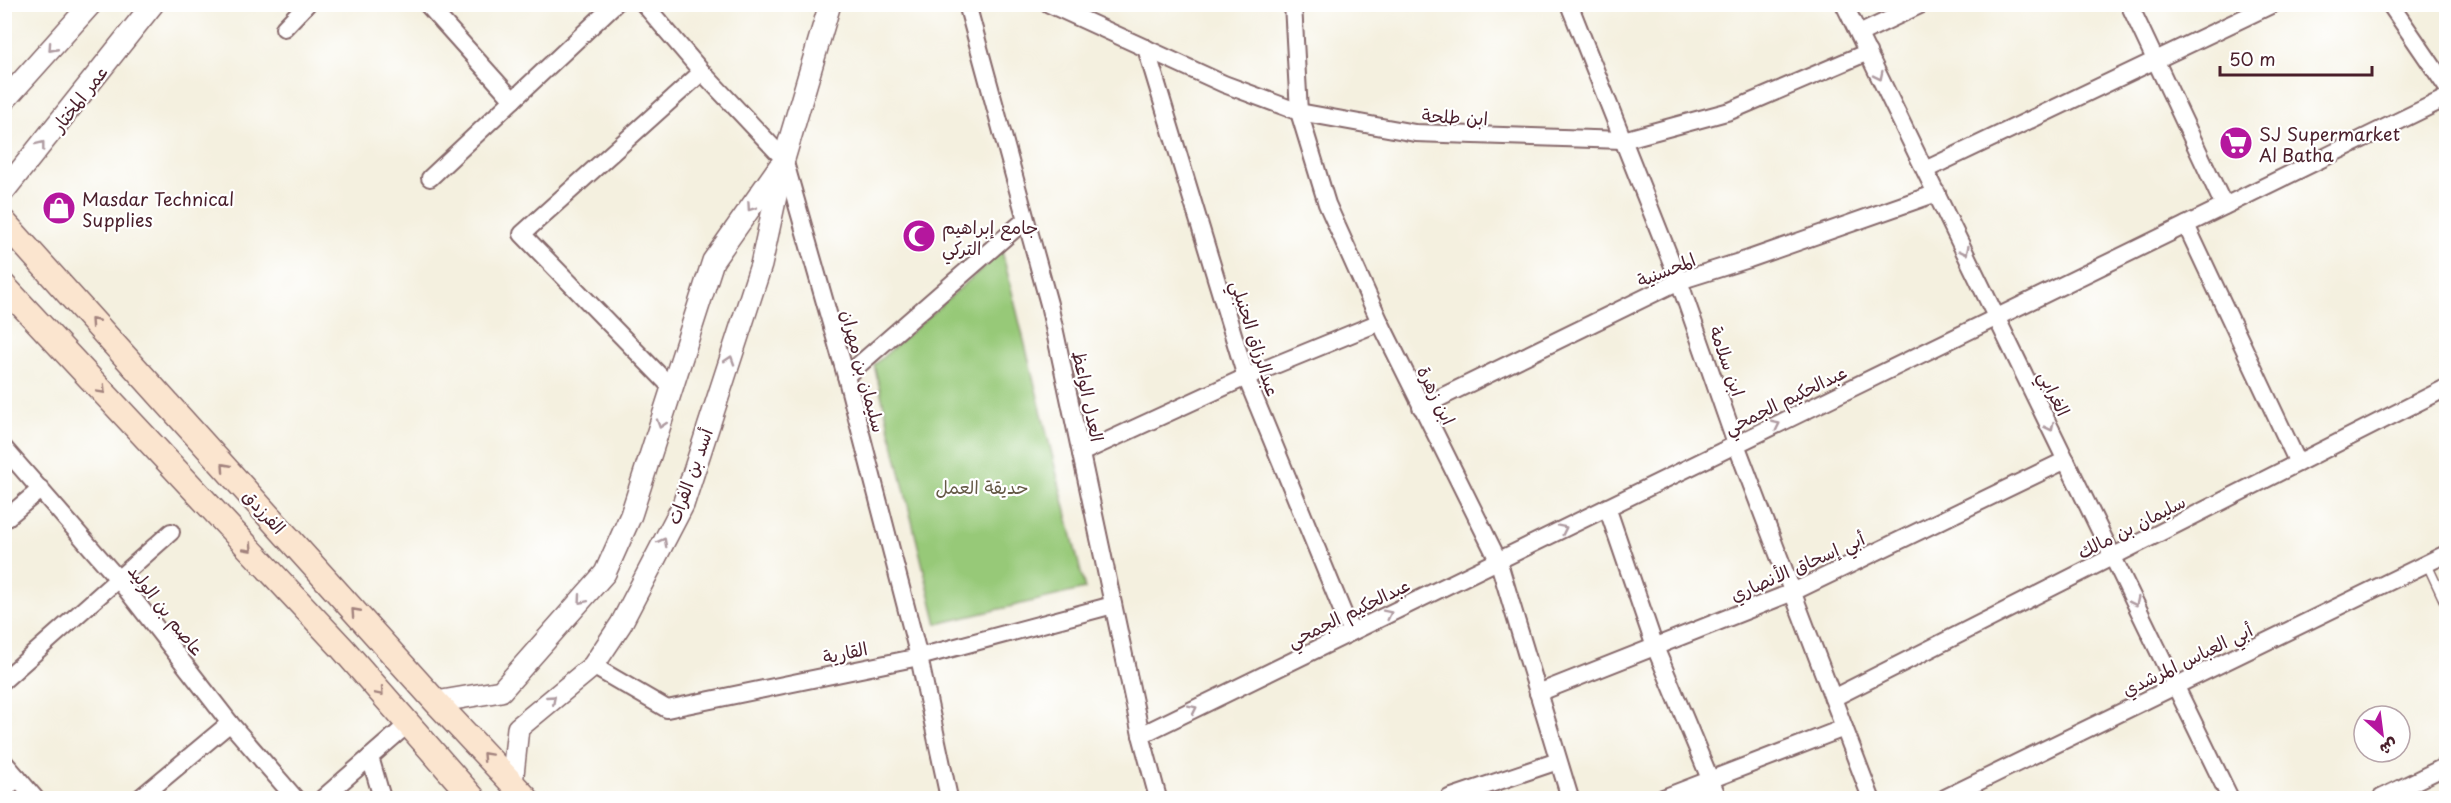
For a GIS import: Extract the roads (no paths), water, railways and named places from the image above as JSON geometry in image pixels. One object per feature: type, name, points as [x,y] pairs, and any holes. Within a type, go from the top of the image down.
[{"type":"main road","name":"الفرزدق","points":[[4,222],[436,702],[519,791]]},
{"type":"main road","name":"الفرزدق","points":[[4,286],[335,640],[473,798]]},
{"type":"street","points":[[4,101],[91,4]]},
{"type":"street","name":"عمر المختار","points":[[4,191],[153,4]]},
{"type":"street","points":[[284,28],[307,4]]},
{"type":"street","points":[[426,4],[513,100]]},
{"type":"street","points":[[430,178],[615,4]]},
{"type":"street","name":"سليمان بن مهران","points":[[644,4],[702,72],[784,159],[846,376],[919,657],[949,798]]},
{"type":"street","name":"أسد بن الفرات","points":[[519,791],[518,728],[593,666],[621,624],[682,505],[760,265],[784,159],[830,4]]},
{"type":"street","name":"العدل الواعظ","points":[[967,4],[1024,220],[1049,304],[1141,735],[1158,798]]},
{"type":"street","name":"ابن طلحة","points":[[1049,4],[1224,84],[1299,112],[1414,134],[1623,140],[1730,111],[1868,52]]},
{"type":"street","name":"ابن زهرة","points":[[1293,4],[1299,112],[1327,204],[1380,322],[1498,560],[1570,798]]},
{"type":"street","name":"ابن سلامة","points":[[1569,4],[1679,281],[1737,444],[1871,798]]},
{"type":"street","name":"الغرابي","points":[[1845,4],[2230,798]]},
{"type":"street","points":[[1859,34],[1922,4]]},
{"type":"street","points":[[2129,4],[2224,206]]},
{"type":"street","points":[[1925,170],[2156,62],[2273,4]]},
{"type":"street","points":[[2390,4],[2446,86]]},
{"type":"street","name":"عبدالرزاق الحنبلي","points":[[1146,48],[1246,377],[1351,632]]},
{"type":"street","points":[[672,388],[522,234],[702,72]]},
{"type":"street","name":"عبدالحكيم الجمحي","points":[[1141,735],[2446,98]]},
{"type":"street","name":"أسد بن الفرات","points":[[436,702],[501,691],[605,573],[631,515],[713,261],[784,159]]},
{"type":"street","name":"المحسنية","points":[[1421,407],[1679,281],[1749,260],[1937,193]]},
{"type":"street","points":[[846,376],[1024,220]]},
{"type":"street","points":[[2186,225],[2298,463]]},
{"type":"street","points":[[1081,453],[1246,377],[1380,322]]},
{"type":"street","name":"سليمان بن مالك","points":[[1833,698],[2446,388]]},
{"type":"street","name":"عاصم بن الوليد","points":[[4,448],[119,580],[230,723],[295,798]]},
{"type":"street","name":"أبي إسحاق الأنصاري","points":[[1538,693],[1793,592],[2066,460]]},
{"type":"street","points":[[4,520],[41,489]]},
{"type":"street","points":[[1607,507],[1655,647],[1718,798]]},
{"type":"street","points":[[4,680],[171,532]]},
{"type":"street","name":"أبي العباس المرشدي","points":[[1945,798],[2446,554]]},
{"type":"street","name":"القارية","points":[[593,666],[667,710],[919,657],[1113,605]]},
{"type":"street","points":[[140,798],[230,723]]},
{"type":"street","points":[[322,798],[408,724]]},
{"type":"street","points":[[1663,798],[1844,728]]},
{"type":"street","points":[[370,757],[382,798]]},
{"type":"street","points":[[1449,798],[1558,760]]},
{"type":"street","points":[[4,762],[35,798]]},
{"type":"street","points":[[2381,798],[2446,766]]},
{"type":"street","points":[[4,790],[18,778]]},
{"type":"lane","points":[[2427,564],[2446,605]]},
{"type":"place","name":"SJ Supermarket Al Batha","points":[[2236,143]]},
{"type":"place","name":"Masdar Technical Supplies","points":[[59,208]]},
{"type":"place","name":"جامع إبراهيم التركي","points":[[919,236]]},
{"type":"park label","name":"حديقة العمل","points":[[982,486]]}]
